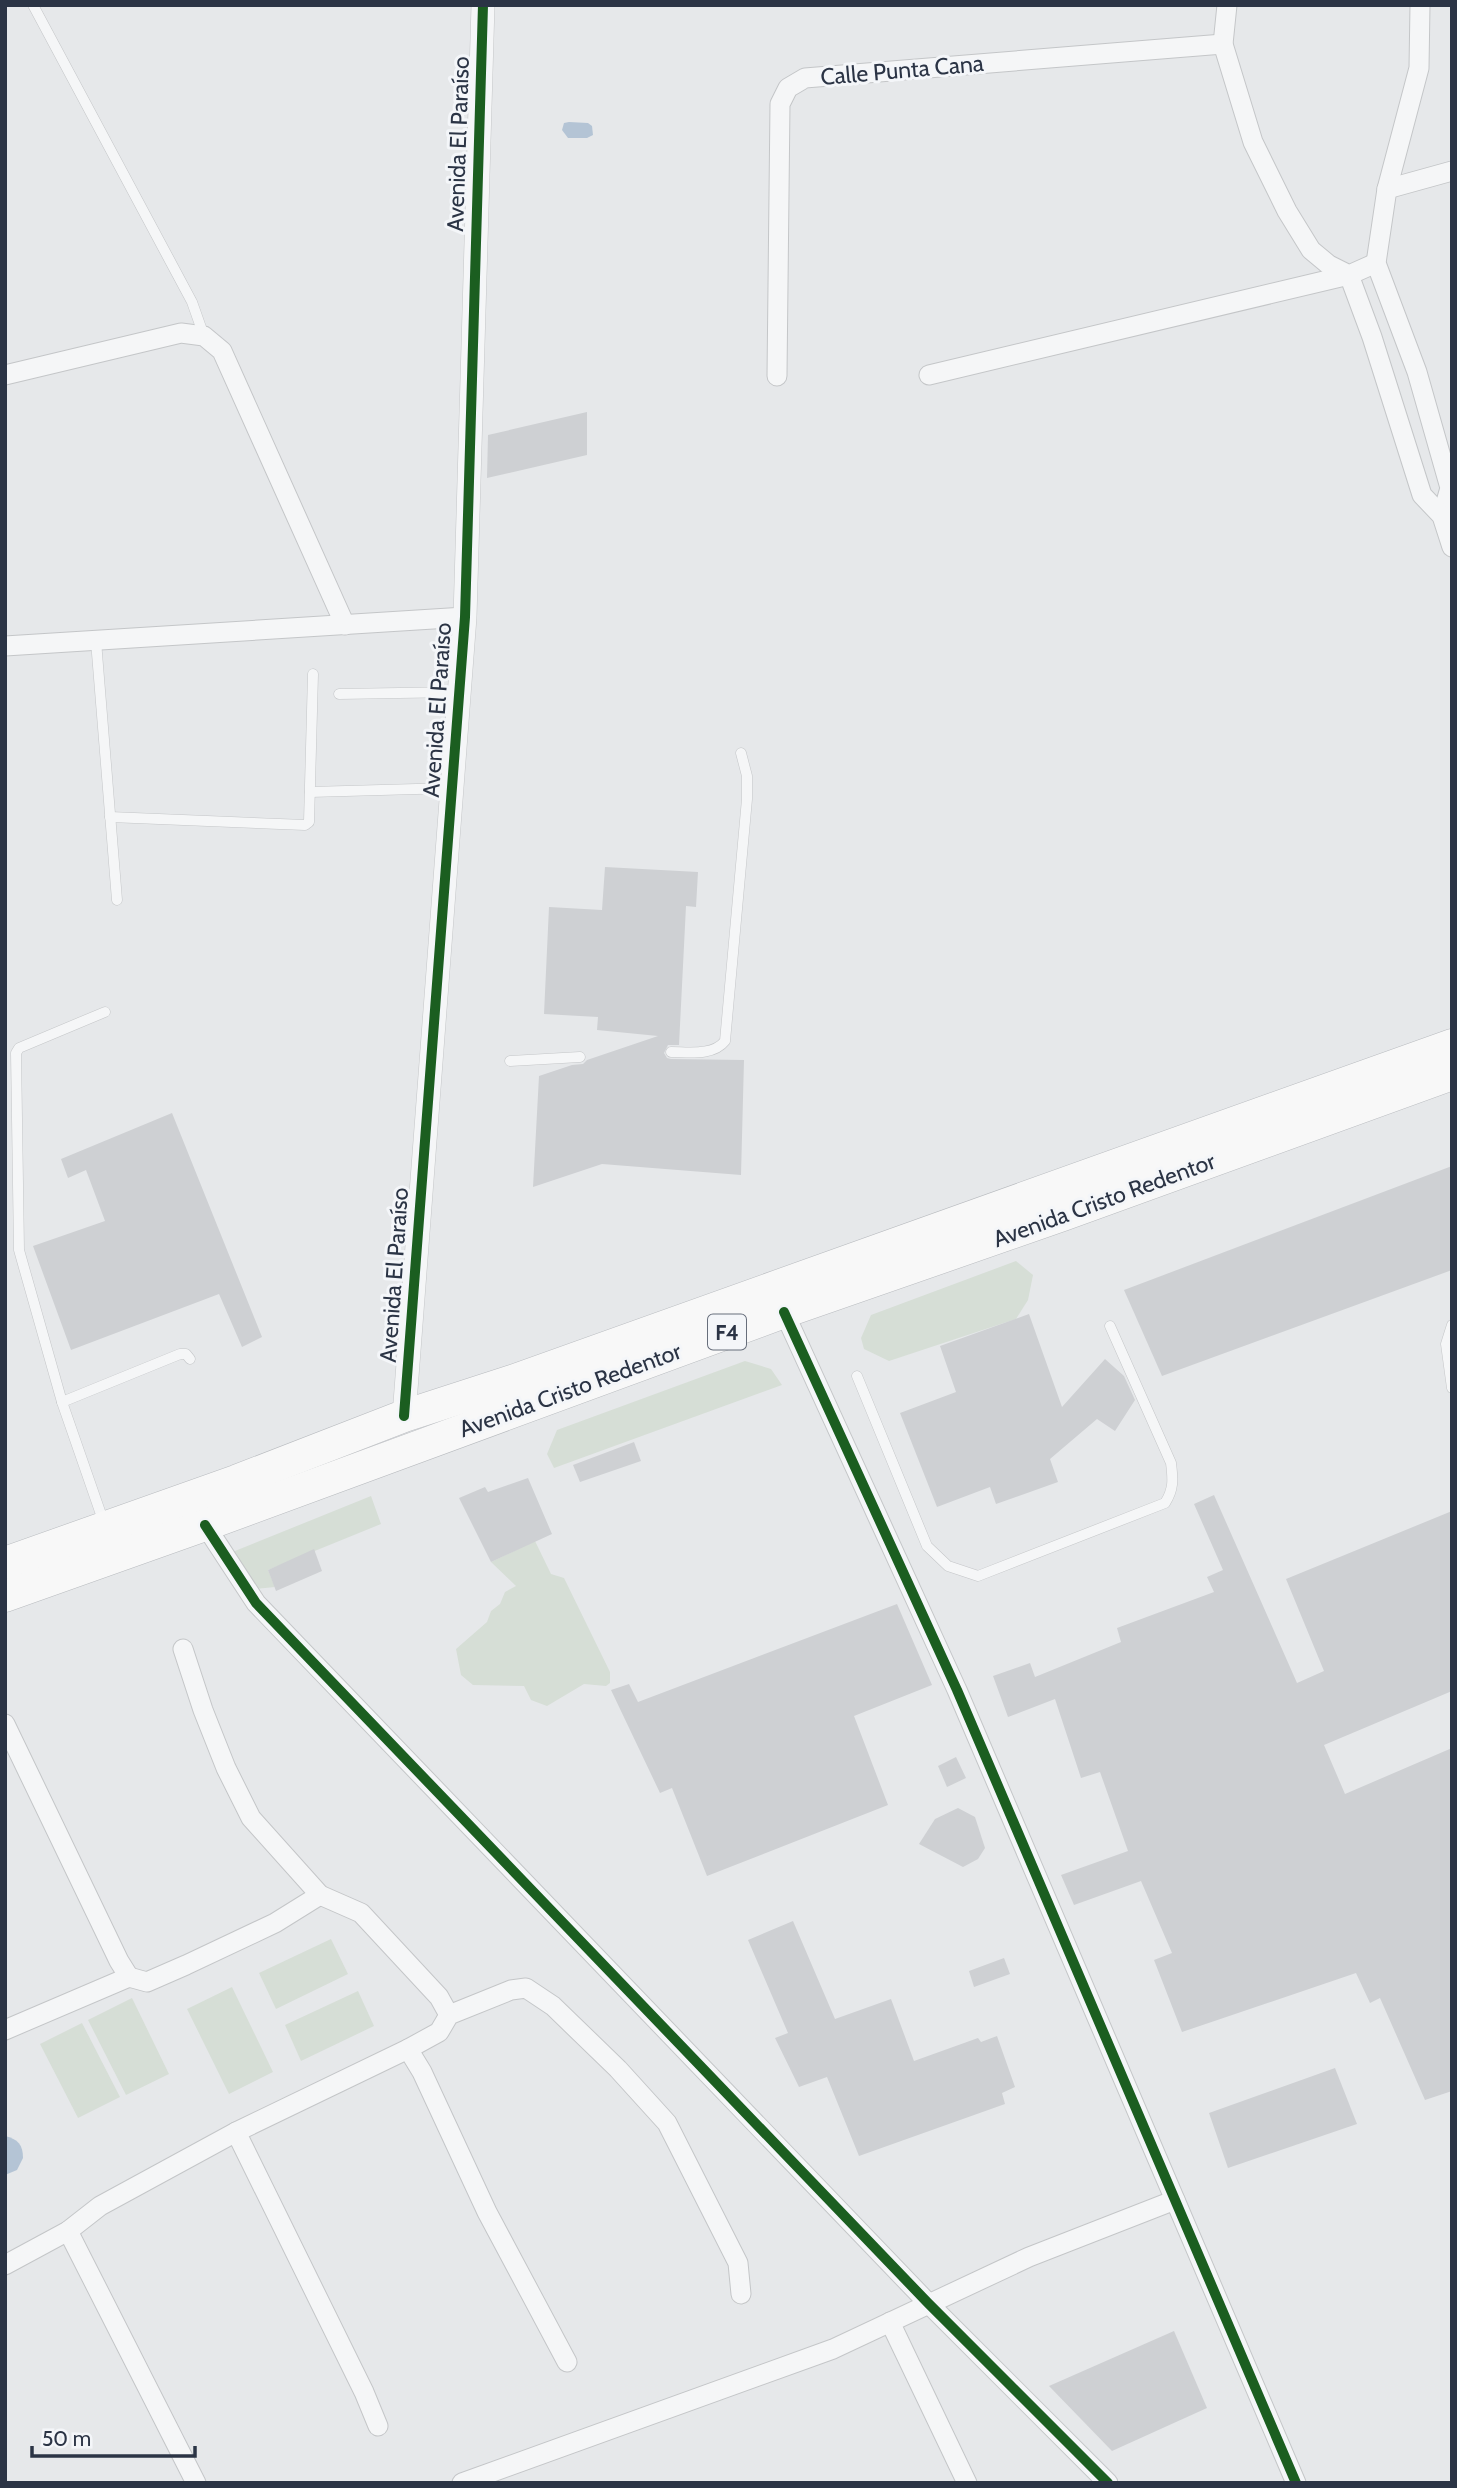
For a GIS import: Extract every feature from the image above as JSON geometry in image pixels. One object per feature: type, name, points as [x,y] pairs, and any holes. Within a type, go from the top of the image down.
[{"type":"highway","name":"Avenida Cristo Redentor","points":[[5,1563],[236,1481],[404,1416],[526,1377],[1452,1045]]},
{"type":"highway","name":"Avenida Cristo Redentor","points":[[5,1596],[784,1312],[1063,1215],[1452,1074]]},
{"type":"street","name":"Avenida El Paraíso","points":[[404,1416],[465,617],[483,5]]},
{"type":"street","points":[[1227,5],[1223,44],[1253,142],[1287,211],[1311,250],[1329,265],[1349,275],[1422,495],[1448,531]]},
{"type":"street","points":[[1420,5],[1419,68],[1387,189],[1376,263],[1417,372],[1450,488],[1448,531]]},
{"type":"street","name":"Calle Punta Cana","points":[[777,376],[780,104],[788,88],[805,78],[1223,44]]},
{"type":"street","points":[[1387,189],[1452,171]]},
{"type":"street","points":[[929,375],[1349,275],[1376,263]]},
{"type":"street","points":[[5,376],[181,333],[204,336],[222,351],[345,625]]},
{"type":"street","points":[[1386,381],[1417,372]]},
{"type":"street","points":[[5,646],[465,617]]},
{"type":"street","points":[[784,1312],[957,1690],[1296,2483]]},
{"type":"street","points":[[205,1525],[256,1602],[928,2303],[1108,2483]]},
{"type":"street","points":[[183,1649],[226,1768],[251,1818],[320,1895],[361,1913],[439,1997],[449,2015]]},
{"type":"street","points":[[5,1724],[118,1961],[129,1977]]},
{"type":"street","points":[[5,2030],[129,1977],[147,1982],[275,1923],[320,1895]]},
{"type":"street","points":[[5,2265],[68,2231],[100,2206],[236,2132],[439,2032],[449,2015],[511,1990],[526,1988],[553,2006],[618,2069],[667,2123],[738,2263],[741,2294]]},
{"type":"street","points":[[408,2049],[422,2072],[487,2213],[567,2362]]},
{"type":"street","points":[[236,2132],[364,2392],[378,2426]]},
{"type":"street","points":[[462,2483],[833,2349],[1029,2257],[1175,2200]]},
{"type":"street","points":[[68,2231],[195,2483]]},
{"type":"street","points":[[890,2322],[967,2483]]},
{"type":"lane","points":[[33,5],[192,302],[204,336]]},
{"type":"lane","points":[[96,641],[117,900]]},
{"type":"lane","points":[[110,817],[305,825],[311,820],[313,674]]},
{"type":"lane","points":[[339,694],[459,692]]},
{"type":"lane","points":[[671,1052],[713,1051],[725,1041],[747,799],[747,776],[741,753]]},
{"type":"lane","points":[[310,792],[452,788]]},
{"type":"lane","points":[[105,1012],[19,1048],[16,1058],[19,1250],[62,1402],[105,1527]]},
{"type":"lane","points":[[510,1061],[580,1057]]},
{"type":"lane","points":[[1452,1325],[1446,1344],[1452,1388]]},
{"type":"lane","points":[[858,1376],[927,1546],[948,1566],[978,1576],[1165,1503],[1171,1494],[1171,1464],[1110,1326]]},
{"type":"lane","points":[[62,1402],[180,1353],[186,1354],[190,1359]]},
{"type":"shaded area","points":[[1016,1261],[1033,1275],[1028,1300],[1016,1319],[889,1361],[864,1349],[861,1338],[871,1315]]},
{"type":"shaded area","points":[[745,1361],[771,1369],[782,1385],[554,1468],[547,1454],[557,1430]]},
{"type":"shaded area","points":[[371,1496],[381,1524],[268,1570],[275,1587],[255,1589],[230,1553]]},
{"type":"shaded area","points":[[535,1541],[551,1574],[564,1578],[610,1672],[610,1683],[606,1686],[584,1684],[547,1706],[531,1700],[524,1686],[473,1685],[461,1675],[456,1649],[487,1622],[491,1611],[500,1604],[505,1592],[516,1586],[491,1562]]},
{"type":"shaded area","points":[[331,1939],[348,1974],[276,2009],[259,1973]]},
{"type":"shaded area","points":[[232,1987],[273,2072],[229,2094],[187,2009]]},
{"type":"shaded area","points":[[358,1991],[374,2026],[301,2061],[285,2025]]},
{"type":"shaded area","points":[[132,1998],[169,2074],[126,2095],[88,2020]]},
{"type":"shaded area","points":[[82,2023],[120,2097],[78,2118],[40,2044]]},
{"type":"water","points":[[564,123],[588,123],[592,126],[593,135],[587,138],[568,138],[562,130]]},
{"type":"water","points":[[5,2136],[19,2143],[23,2158],[17,2170],[5,2175]]},
{"type":"building","points":[[587,412],[587,455],[487,478],[488,435]]},
{"type":"building","points":[[605,867],[698,872],[696,907],[686,906],[679,1045],[668,1045],[664,1053],[671,1059],[744,1060],[741,1175],[602,1164],[533,1187],[539,1076],[583,1064],[587,1060],[658,1036],[597,1030],[598,1017],[544,1014],[549,907],[602,910]]},
{"type":"building","points":[[172,1113],[262,1337],[242,1347],[219,1294],[71,1350],[33,1246],[105,1221],[86,1170],[68,1178],[61,1159]]},
{"type":"building","points":[[1452,1166],[1452,1270],[1162,1376],[1124,1290]]},
{"type":"building","points":[[1029,1314],[1062,1407],[1105,1359],[1124,1376],[1135,1400],[1115,1431],[1097,1419],[1050,1459],[1058,1482],[996,1504],[990,1487],[937,1507],[900,1413],[956,1392],[940,1346]]},
{"type":"building","points":[[634,1442],[641,1461],[580,1482],[573,1465]]},
{"type":"building","points":[[528,1478],[552,1534],[491,1562],[459,1498],[485,1487],[488,1492]]},
{"type":"building","points":[[1214,1495],[1297,1683],[1324,1671],[1286,1579],[1452,1511],[1452,1691],[1324,1745],[1345,1794],[1452,1748],[1452,2091],[1425,2100],[1380,1998],[1370,2003],[1356,1973],[1182,2032],[1154,1960],[1172,1953],[1141,1881],[1074,1905],[1061,1875],[1128,1851],[1100,1772],[1081,1778],[1055,1699],[1008,1717],[993,1676],[1030,1663],[1035,1677],[1121,1642],[1117,1628],[1214,1592],[1207,1577],[1223,1570],[1194,1504]]},
{"type":"building","points":[[314,1549],[322,1571],[276,1591],[268,1570]]},
{"type":"building","points":[[897,1604],[932,1685],[854,1716],[888,1805],[707,1876],[672,1788],[660,1793],[611,1690],[629,1684],[638,1702]]},
{"type":"building","points":[[956,1757],[966,1778],[947,1787],[938,1766]]},
{"type":"building","points":[[958,1808],[975,1817],[985,1848],[978,1859],[963,1867],[919,1844],[935,1819]]},
{"type":"building","points":[[793,1921],[835,2019],[891,1999],[914,2061],[978,2038],[981,2042],[997,2036],[1015,2087],[1002,2093],[1005,2104],[859,2156],[827,2077],[799,2087],[775,2038],[788,2033],[748,1940]]},
{"type":"building","points":[[1004,1958],[1010,1974],[974,1987],[969,1971]]},
{"type":"building","points":[[1335,2068],[1357,2124],[1228,2168],[1209,2113]]},
{"type":"building","points":[[1174,2331],[1207,2408],[1112,2451],[1049,2386]]},
{"type":"cycle path","points":[[404,1416],[465,617],[483,5]]},
{"type":"cycle path","points":[[784,1312],[957,1690],[1296,2483]]},
{"type":"cycle path","points":[[205,1525],[256,1603],[928,2303],[1108,2483]]}]
